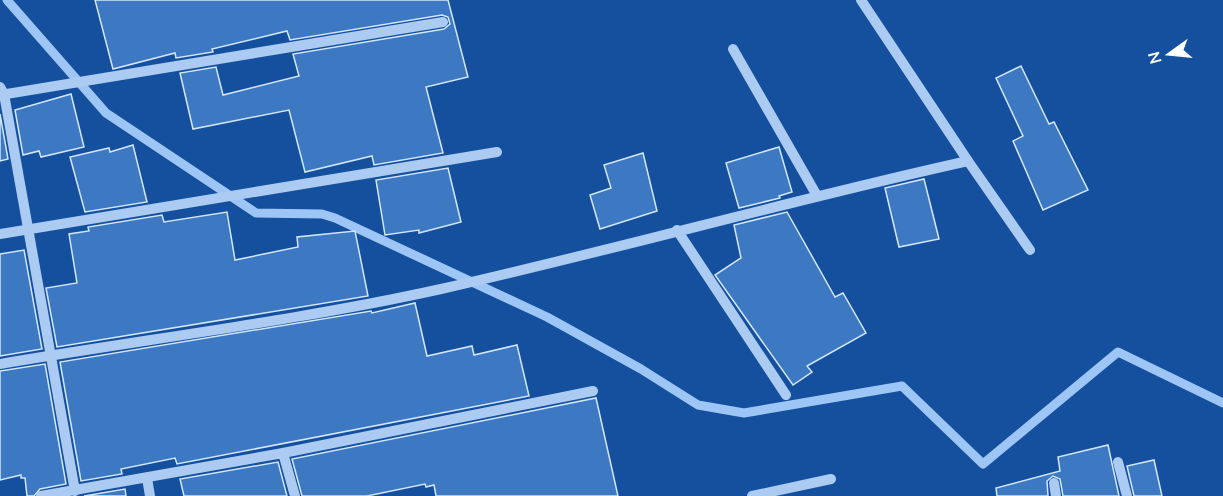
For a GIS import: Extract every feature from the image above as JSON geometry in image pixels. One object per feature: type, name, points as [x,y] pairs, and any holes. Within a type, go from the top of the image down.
[{"type":"street","points":[[861,0],[1030,250]]},
{"type":"street","points":[[75,491],[29,229],[1,92],[98,79],[443,22]]},
{"type":"street","points":[[733,49],[816,194]]},
{"type":"street","points":[[0,234],[497,152]]},
{"type":"street","points":[[0,364],[314,315],[441,289],[816,194],[968,161]]},
{"type":"street","points":[[677,230],[786,395]]},
{"type":"street","points":[[40,496],[283,453],[593,391]]},
{"type":"street","points":[[283,453],[295,496]]},
{"type":"street","points":[[1118,462],[1127,496]]},
{"type":"street","points":[[147,478],[150,496]]},
{"type":"street","points":[[752,496],[831,480]]},
{"type":"street","points":[[1053,483],[1056,496]]},
{"type":"building","points":[[95,0],[448,0],[468,77],[426,87],[443,153],[374,165],[372,156],[305,172],[289,110],[193,129],[180,73],[216,67],[223,95],[299,76],[293,54],[444,29],[450,24],[448,17],[442,15],[290,40],[287,31],[212,49],[213,52],[176,58],[175,53],[113,69]]},
{"type":"building","points":[[1021,66],[1049,124],[1054,122],[1088,190],[1043,210],[1013,141],[1023,136],[996,78]]},
{"type":"building","points":[[71,94],[84,147],[41,157],[39,151],[23,155],[15,110]]},
{"type":"building","points":[[0,114],[8,159],[0,161]]},
{"type":"building","points":[[133,145],[147,202],[85,212],[70,157],[109,148],[110,152]]},
{"type":"building","points":[[779,147],[792,192],[779,196],[780,198],[739,208],[726,163]]},
{"type":"building","points":[[643,153],[657,211],[600,229],[590,195],[611,188],[604,165]]},
{"type":"building","points":[[448,168],[461,222],[419,233],[419,230],[385,235],[376,180]]},
{"type":"building","points":[[924,179],[939,239],[899,247],[885,188]]},
{"type":"building","points":[[227,212],[235,260],[298,247],[297,237],[355,231],[368,296],[57,347],[46,288],[77,283],[69,234],[89,231],[88,227],[162,215],[164,222]]},
{"type":"building","points":[[787,212],[835,297],[843,293],[866,333],[807,366],[812,372],[793,385],[715,275],[741,258],[734,225]]},
{"type":"building","points":[[24,250],[42,349],[0,356],[0,254]]},
{"type":"building","points":[[415,303],[427,356],[472,346],[474,355],[517,345],[529,396],[177,464],[175,458],[121,469],[122,474],[81,481],[60,362],[371,311],[372,313]]},
{"type":"building","points":[[45,364],[66,484],[40,489],[34,496],[27,496],[25,478],[21,478],[21,475],[0,480],[0,371]]},
{"type":"building","points":[[596,398],[618,496],[436,496],[434,485],[426,487],[425,484],[367,496],[302,496],[292,459]]},
{"type":"building","points":[[1108,445],[1119,496],[1063,496],[1060,479],[1053,476],[1047,481],[1048,496],[997,496],[996,488],[1060,471],[1058,457]]},
{"type":"building","points":[[1154,460],[1162,496],[1134,496],[1127,466]]},
{"type":"building","points":[[278,462],[287,496],[184,496],[180,479]]},
{"type":"building","points":[[125,489],[126,496],[84,496]]},
{"type":"waterway","points":[[7,0],[106,113],[256,213],[322,214],[335,218],[547,317],[641,369],[698,405],[744,413],[902,386],[983,464],[1118,352],[1223,403]]}]
